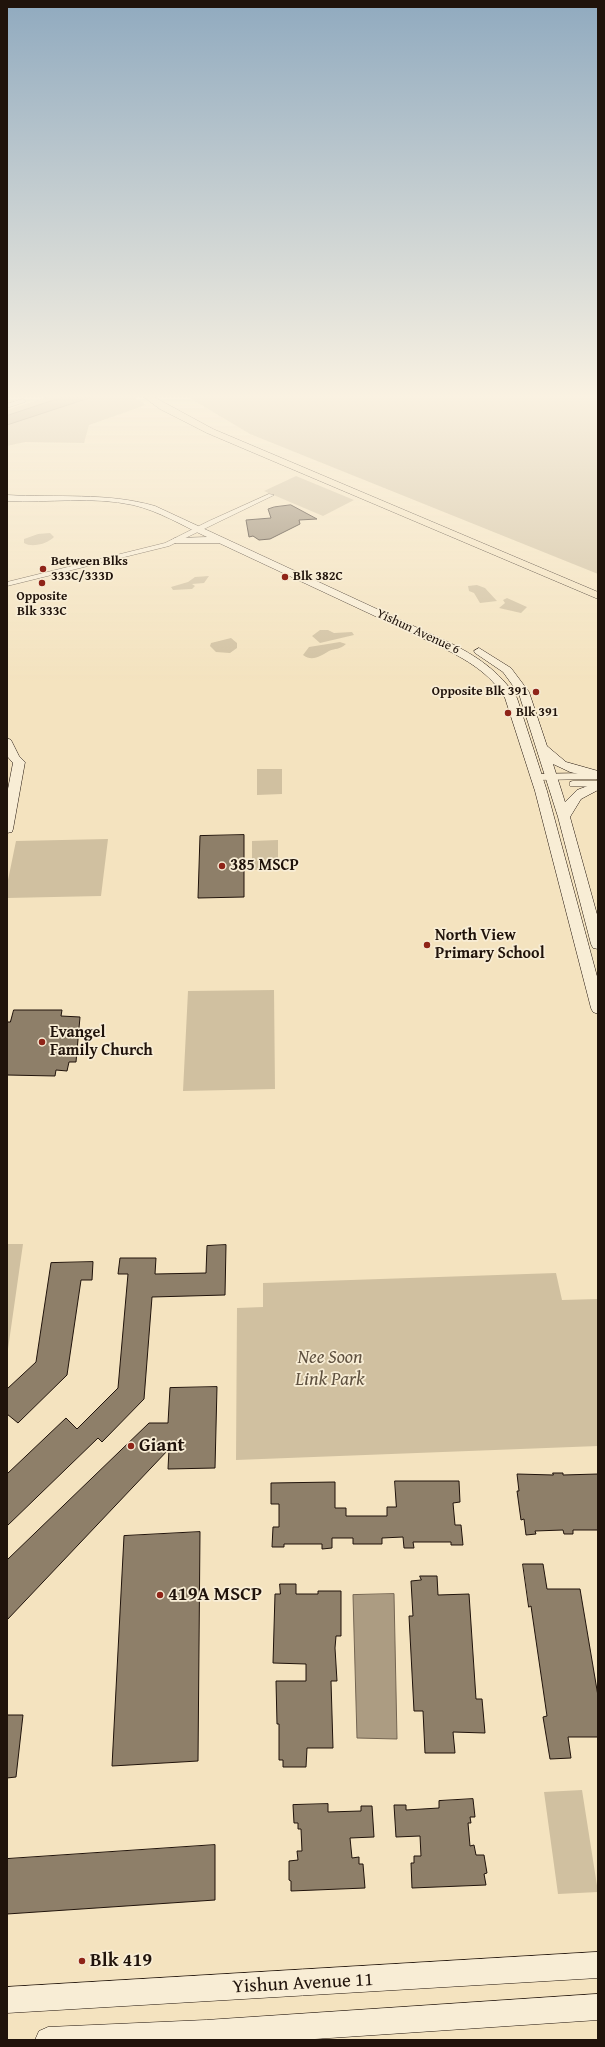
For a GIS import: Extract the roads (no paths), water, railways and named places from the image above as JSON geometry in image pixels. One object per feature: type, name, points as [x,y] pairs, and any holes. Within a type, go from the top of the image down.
[{"type":"main road","points":[[355,493],[598,596]]},
{"type":"main road","points":[[379,493],[510,547]]},
{"type":"main road","name":"Yishun Avenue 6","points":[[7,495],[100,494],[124,496],[158,505],[234,546],[480,651],[500,664],[525,694],[564,817],[598,944]]},
{"type":"main road","name":"Yishun Avenue 6","points":[[7,498],[98,498],[128,501],[152,508],[200,527],[337,590],[446,645],[487,668],[503,683],[511,698],[537,781],[598,1008]]},
{"type":"main road","points":[[175,541],[201,539],[234,546]]},
{"type":"main road","points":[[7,742],[11,763],[7,829]]},
{"type":"main road","points":[[541,746],[555,761],[564,767],[598,775]]},
{"type":"main road","points":[[564,817],[569,803],[583,792],[598,785]]},
{"type":"main road","name":"Yishun Avenue 11","points":[[7,2000],[404,1978],[598,1965]]},
{"type":"main road","points":[[48,2040],[206,2032],[598,2007]]},
{"type":"street","points":[[7,584],[149,551],[175,541],[200,527],[271,495]]},
{"type":"street","points":[[537,781],[598,775]]},
{"type":"street","points":[[552,780],[598,785]]},
{"type":"place","name":"Between Blks 333C/333D","points":[[43,569]]},
{"type":"place","name":"Blk 382C","points":[[285,577]]},
{"type":"place","name":"Opposite Blk 333C","points":[[42,583]]},
{"type":"place","name":"Opposite Blk 391","points":[[536,692]]},
{"type":"place","name":"Blk 391","points":[[508,713]]},
{"type":"place","name":"385 MSCP","points":[[222,866]]},
{"type":"place","name":"North View Primary School","points":[[427,945]]},
{"type":"place","name":"Evangel Family Church","points":[[42,1042]]},
{"type":"place","name":"Giant","points":[[131,1446]]},
{"type":"place","name":"419A MSCP","points":[[160,1595]]},
{"type":"place","name":"Blk 419","points":[[82,1961]]},
{"type":"park label","name":"Nee Soon Link Park","points":[[330,1369]]}]
